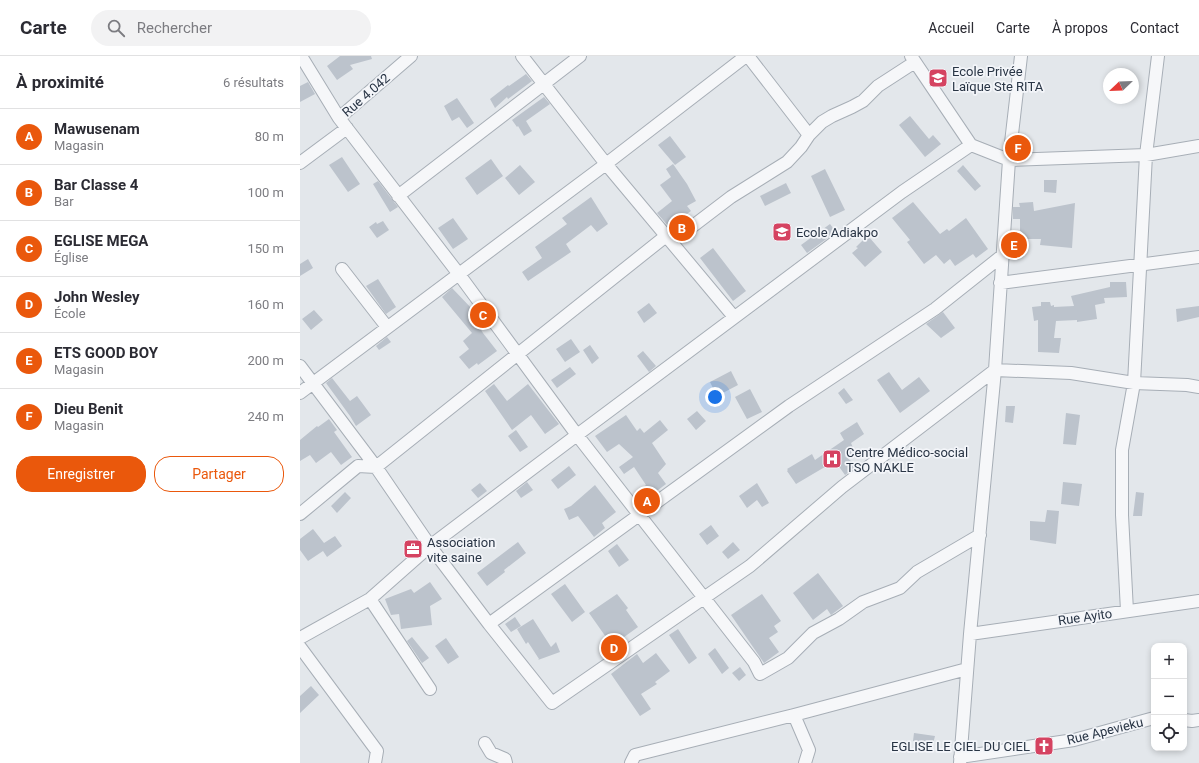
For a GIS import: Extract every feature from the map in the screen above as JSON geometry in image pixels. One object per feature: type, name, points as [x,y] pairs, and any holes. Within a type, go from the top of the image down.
[{"type":"street","points":[[301,56],[339,118],[458,273],[577,435],[754,662],[760,674],[788,658],[813,633],[839,619],[863,602],[900,588],[917,572],[980,535]]},
{"type":"street","name":"Rue 4.042","points":[[339,118],[411,56]]},
{"type":"street","points":[[522,56],[606,164],[734,317]]},
{"type":"street","points":[[398,196],[580,56]]},
{"type":"street","points":[[300,392],[313,384],[458,273],[606,164],[747,56],[809,135]]},
{"type":"street","points":[[960,760],[970,634],[995,370],[1009,160],[1021,56]]},
{"type":"street","points":[[1127,611],[1122,515],[1122,450],[1134,383],[1146,155],[1158,56]]},
{"type":"street","points":[[300,514],[358,466],[376,467],[666,236],[677,234],[689,229],[731,197],[787,162],[801,147],[809,135],[822,122],[863,101],[878,86],[913,59],[971,145],[1009,160],[1146,155],[1199,146]]},
{"type":"street","name":"Rue 4.042","points":[[300,162],[347,128]]},
{"type":"street","points":[[300,638],[370,599],[430,546],[902,192],[971,145]]},
{"type":"street","points":[[489,624],[640,516],[789,406],[935,309],[1003,255]]},
{"type":"street","points":[[1000,283],[1199,257]]},
{"type":"street","points":[[342,269],[387,327]]},
{"type":"street","points":[[300,366],[376,467],[430,546],[489,624],[552,702],[750,566],[842,487],[995,370],[1071,372],[1134,383],[1199,387]]},
{"type":"street","points":[[370,599],[430,689]]},
{"type":"street","name":"Rue Ayito","points":[[970,634],[1199,601]]},
{"type":"street","points":[[300,647],[377,751],[376,763]]},
{"type":"street","points":[[631,763],[635,755],[967,669]]},
{"type":"street","points":[[794,715],[809,750],[805,763]]},
{"type":"street","name":"Rue Apevieku","points":[[960,760],[1074,740],[1151,719]]},
{"type":"street","points":[[1187,720],[1199,720]]},
{"type":"street","points":[[485,743],[491,753],[505,759],[506,763]]},
{"type":"building","points":[[340,56],[371,56],[372,59],[350,65],[353,69],[337,80],[327,66]]},
{"type":"building","points":[[526,74],[532,81],[508,99],[507,97],[495,108],[490,99],[508,85],[509,86]]},
{"type":"building","points":[[308,82],[315,94],[300,102],[300,86]]},
{"type":"building","points":[[544,97],[550,104],[526,121],[532,131],[524,136],[512,120]]},
{"type":"building","points":[[457,98],[474,123],[467,128],[459,117],[452,121],[444,106]]},
{"type":"building","points":[[910,116],[929,139],[933,135],[941,144],[925,157],[899,125]]},
{"type":"building","points":[[670,136],[686,157],[675,165],[658,145]]},
{"type":"building","points":[[342,157],[360,184],[348,192],[329,165]]},
{"type":"building","points":[[491,159],[503,176],[477,195],[465,178]]},
{"type":"building","points":[[673,164],[687,184],[696,201],[687,206],[691,211],[669,227],[657,213],[672,201],[660,185],[671,177],[666,169]]},
{"type":"building","points":[[520,165],[535,182],[519,195],[505,178]]},
{"type":"building","points":[[963,165],[981,186],[975,191],[957,171]]},
{"type":"building","points":[[825,169],[845,210],[830,217],[811,176]]},
{"type":"building","points":[[1044,180],[1057,180],[1056,193],[1044,192]]},
{"type":"building","points":[[378,181],[398,207],[390,212],[373,184]]},
{"type":"building","points":[[786,183],[791,193],[765,206],[760,196]]},
{"type":"building","points":[[591,197],[608,224],[597,232],[591,225],[566,244],[571,252],[528,281],[522,272],[542,258],[535,247],[567,224],[562,218]]},
{"type":"building","points":[[913,202],[940,234],[947,229],[949,231],[966,218],[988,249],[976,258],[973,254],[955,266],[950,259],[944,264],[936,255],[924,264],[907,242],[910,240],[892,218]]},
{"type":"building","points":[[1033,202],[1034,211],[1075,203],[1072,248],[1040,245],[1041,239],[1020,239],[1020,219],[1013,219],[1013,207],[1020,207],[1019,203]]},
{"type":"building","points":[[453,218],[468,239],[453,249],[438,228]]},
{"type":"building","points":[[383,221],[389,230],[377,238],[369,227],[376,222],[377,224]]},
{"type":"building","points":[[830,224],[836,232],[807,253],[801,245]]},
{"type":"building","points":[[869,237],[882,252],[865,267],[852,253],[858,248],[856,247],[863,240],[865,242]]},
{"type":"building","points":[[713,248],[746,291],[733,301],[700,258]]},
{"type":"building","points":[[308,259],[313,268],[300,276],[300,264]]},
{"type":"building","points":[[378,279],[396,307],[386,314],[366,286]]},
{"type":"building","points":[[1110,282],[1126,282],[1127,297],[1104,298],[1105,303],[1095,305],[1097,319],[1077,322],[1077,320],[1056,321],[1054,338],[1061,338],[1059,353],[1038,352],[1038,320],[1034,321],[1032,307],[1041,306],[1041,302],[1050,302],[1051,306],[1054,305],[1054,307],[1074,306],[1071,296],[1110,287]]},
{"type":"building","points":[[452,288],[475,312],[472,315],[483,333],[497,351],[478,365],[477,363],[469,369],[459,357],[469,349],[463,341],[472,333],[442,297]]},
{"type":"building","points":[[649,303],[657,313],[644,323],[637,312]]},
{"type":"building","points":[[1199,306],[1199,317],[1177,322],[1176,309]]},
{"type":"building","points":[[314,310],[323,320],[311,330],[302,319]]},
{"type":"building","points":[[943,312],[955,328],[941,338],[926,324]]},
{"type":"building","points":[[387,337],[391,342],[379,350],[376,346]]},
{"type":"building","points":[[571,339],[580,352],[565,362],[556,349]]},
{"type":"building","points":[[590,345],[599,358],[592,364],[583,350]]},
{"type":"building","points":[[643,351],[656,366],[649,372],[637,356]]},
{"type":"building","points":[[570,367],[576,374],[557,388],[551,380]]},
{"type":"building","points":[[731,371],[738,385],[717,396],[710,382]]},
{"type":"building","points":[[889,372],[902,390],[919,377],[930,391],[900,413],[877,380]]},
{"type":"building","points":[[332,378],[350,401],[357,396],[371,415],[356,426],[326,383]]},
{"type":"building","points":[[494,384],[507,401],[528,384],[559,424],[545,434],[531,415],[512,430],[485,391]]},
{"type":"building","points":[[844,388],[853,400],[846,404],[838,393]]},
{"type":"building","points":[[750,389],[762,412],[747,419],[735,397]]},
{"type":"building","points":[[1006,406],[1015,406],[1013,423],[1005,422]]},
{"type":"building","points":[[697,411],[706,421],[696,430],[687,419]]},
{"type":"building","points":[[1066,413],[1080,415],[1076,445],[1063,444]]},
{"type":"building","points":[[626,415],[637,431],[640,428],[644,433],[660,420],[668,430],[652,443],[666,464],[658,473],[666,484],[645,500],[638,491],[646,485],[634,467],[624,474],[619,467],[633,457],[619,444],[607,452],[595,436]]},
{"type":"building","points":[[329,419],[337,430],[334,432],[352,457],[341,465],[331,452],[316,463],[310,455],[300,461],[300,440],[317,426],[318,427]]},
{"type":"building","points":[[857,422],[864,434],[851,443],[855,452],[845,456],[857,466],[845,475],[835,461],[796,484],[787,469],[812,454],[815,460],[844,440],[840,433]]},
{"type":"building","points":[[516,430],[528,447],[520,452],[508,436]]},
{"type":"building","points":[[569,466],[576,475],[558,489],[551,480]]},
{"type":"building","points":[[527,482],[533,490],[521,498],[516,491]]},
{"type":"building","points":[[1063,482],[1082,484],[1079,506],[1061,504]]},
{"type":"building","points":[[480,483],[487,491],[478,498],[471,490]]},
{"type":"building","points":[[757,483],[769,503],[762,507],[757,500],[747,508],[739,496]]},
{"type":"building","points":[[595,485],[616,512],[602,523],[605,528],[594,537],[578,516],[569,520],[564,509],[571,506]]},
{"type":"building","points":[[345,492],[351,498],[337,513],[331,506]]},
{"type":"building","points":[[1136,492],[1144,493],[1142,516],[1133,516]]},
{"type":"building","points":[[1047,510],[1059,511],[1056,544],[1030,540],[1030,521],[1045,522]]},
{"type":"building","points":[[711,525],[719,536],[707,545],[699,534]]},
{"type":"building","points":[[313,529],[324,543],[335,536],[342,546],[327,557],[323,551],[308,561],[300,550],[300,539]]},
{"type":"building","points":[[518,542],[526,553],[504,570],[505,572],[487,586],[477,573]]},
{"type":"building","points":[[733,542],[740,550],[728,559],[722,552]]},
{"type":"building","points":[[617,544],[629,560],[619,567],[608,551]]},
{"type":"building","points":[[818,573],[843,606],[831,615],[827,609],[813,620],[793,593]]},
{"type":"building","points":[[430,582],[442,599],[430,606],[432,625],[401,629],[399,614],[391,615],[385,599],[411,589],[414,593]]},
{"type":"building","points":[[565,584],[585,612],[572,622],[551,594]]},
{"type":"building","points":[[617,594],[628,608],[626,610],[638,627],[620,640],[616,634],[608,640],[589,613]]},
{"type":"building","points":[[762,594],[781,621],[774,626],[778,632],[769,638],[779,652],[764,663],[731,615]]},
{"type":"building","points":[[515,617],[521,626],[511,632],[505,624]]},
{"type":"building","points":[[533,619],[551,647],[556,642],[560,652],[538,660],[539,659],[528,642],[526,644],[517,629]]},
{"type":"building","points":[[678,629],[697,658],[689,664],[669,635]]},
{"type":"building","points":[[412,637],[429,658],[422,663],[407,641]]},
{"type":"building","points":[[446,638],[459,657],[448,664],[435,646]]},
{"type":"building","points":[[715,648],[729,668],[722,674],[708,654]]},
{"type":"building","points":[[656,653],[670,671],[655,682],[657,684],[641,694],[651,709],[640,716],[611,674],[637,654],[643,663]]},
{"type":"building","points":[[740,667],[746,675],[739,681],[732,673]]},
{"type":"building","points":[[311,686],[319,695],[300,713],[300,696]]},
{"type":"building","points":[[914,733],[935,736],[933,744],[913,741]]},
{"type":"place","name":"Ecole Privée Laïque Ste RITA","points":[[938,78]]},
{"type":"place","name":"Dieu Benit","points":[[1018,148]]},
{"type":"place","name":"Bar Classe 4","points":[[682,228]]},
{"type":"place","name":"Ecole Adiakpo","points":[[782,232]]},
{"type":"place","name":"ETS GOOD BOY","points":[[1014,245]]},
{"type":"place","name":"EGLISE MEGA","points":[[483,315]]},
{"type":"place","name":"Centre Médico-social TSO NAKLE","points":[[832,459]]},
{"type":"place","name":"Mawusenam","points":[[647,501]]},
{"type":"place","name":"Association vite saine","points":[[413,549]]},
{"type":"place","name":"John Wesley","points":[[614,648]]},
{"type":"place","name":"EGLISE LE CIEL DU CIEL","points":[[1044,746]]}]
